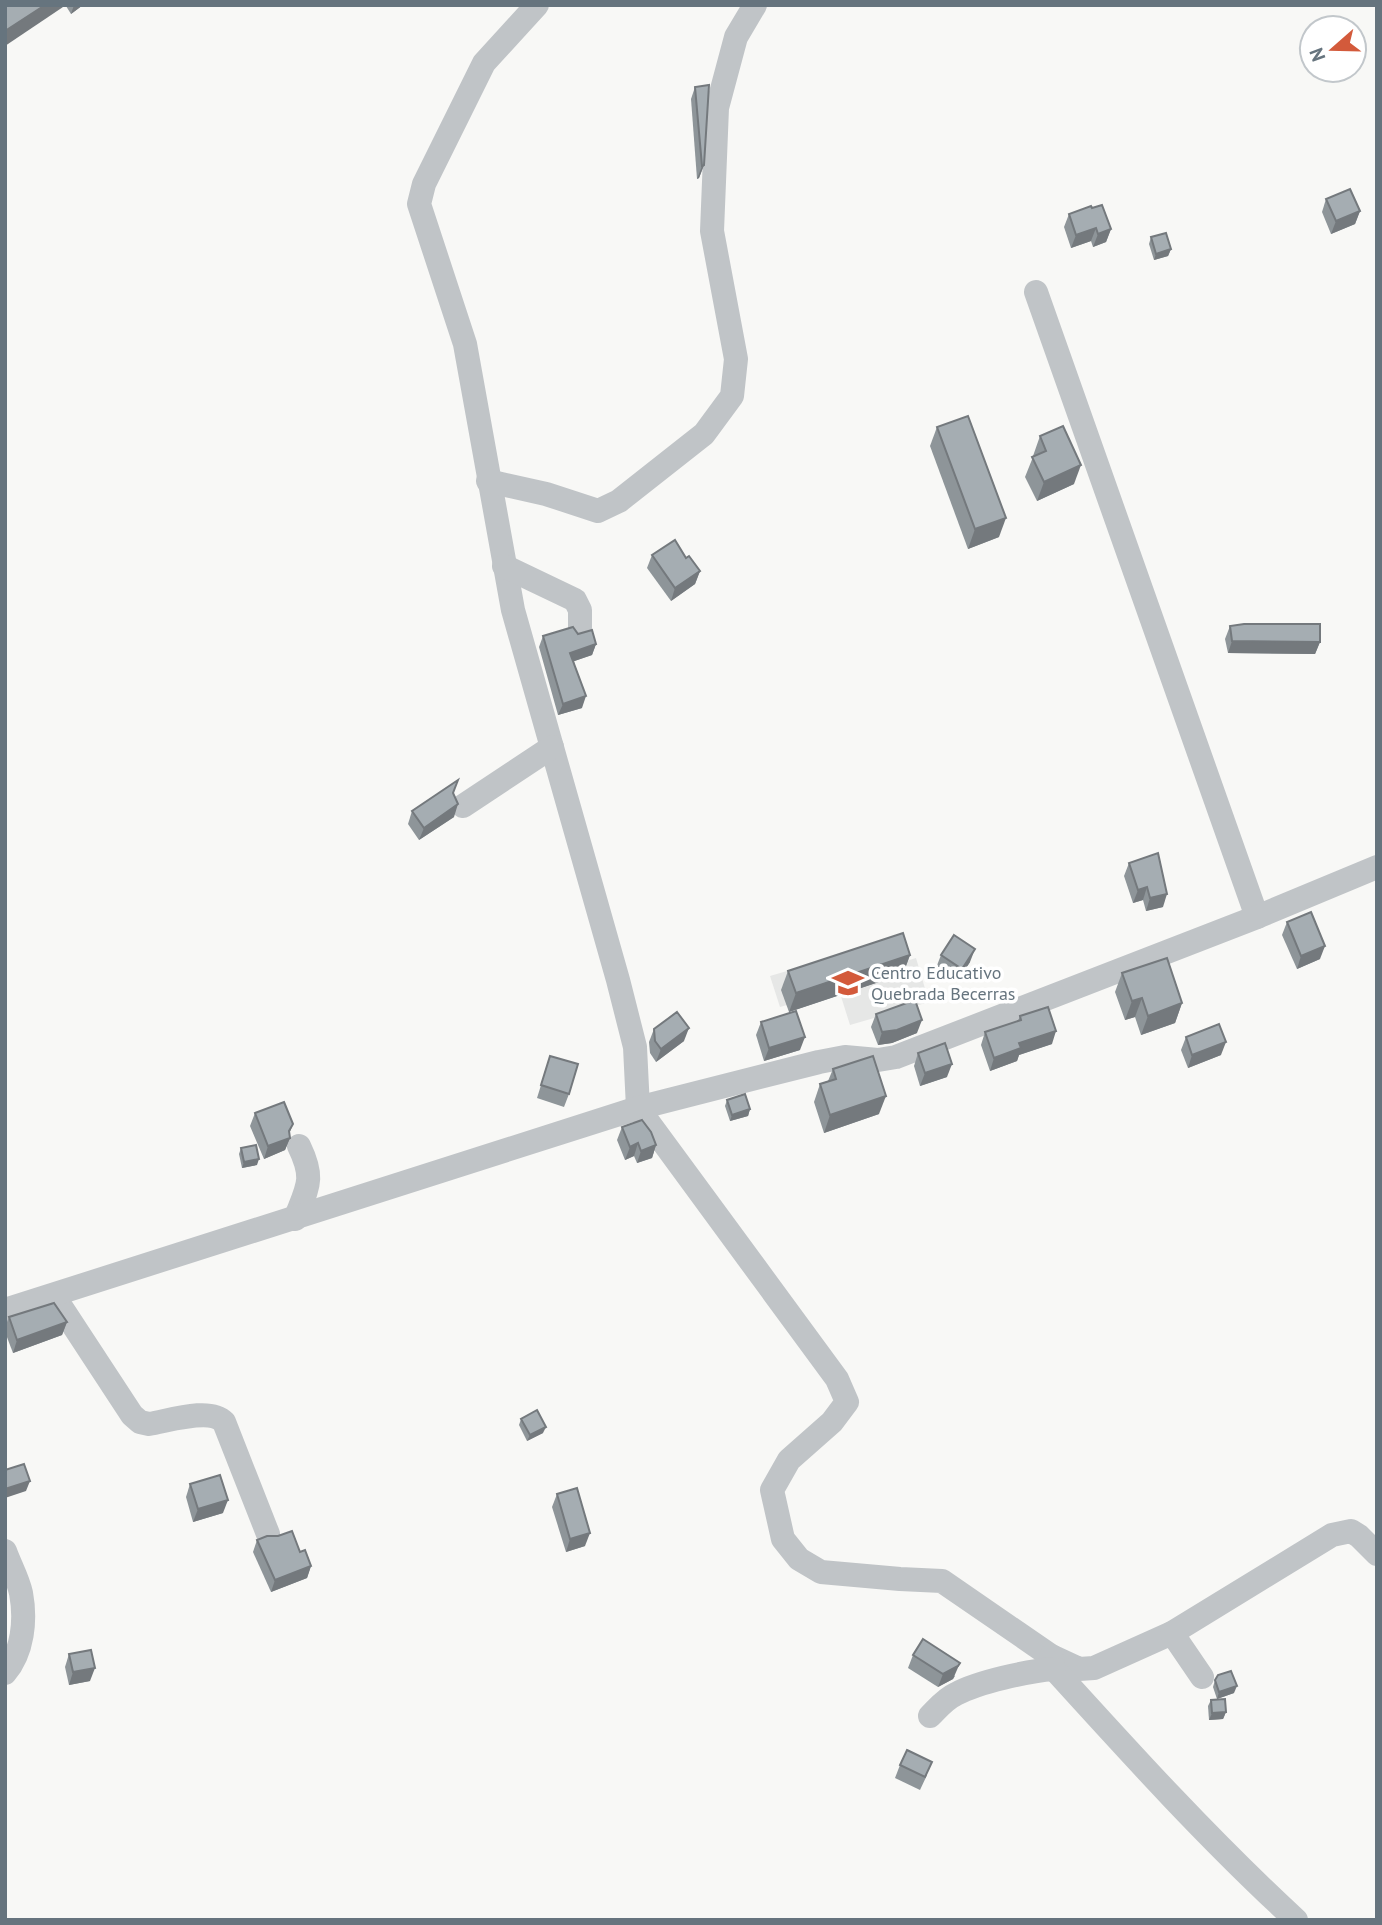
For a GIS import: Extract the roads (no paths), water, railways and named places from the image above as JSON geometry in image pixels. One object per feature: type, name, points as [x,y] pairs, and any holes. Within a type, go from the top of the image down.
[{"type":"street","points":[[537,5],[484,63],[424,184],[419,204],[465,344],[513,610],[635,1047],[638,1108],[836,1379],[848,1402],[832,1422],[789,1460],[772,1490],[783,1539],[799,1559],[821,1572],[942,1581],[1052,1662],[1219,1847],[1296,1920]]},
{"type":"street","points":[[488,481],[547,494],[598,511],[620,501],[704,434],[732,396],[736,359],[712,231],[717,108],[736,37],[755,5]]},
{"type":"street","points":[[1036,292],[1257,917]]},
{"type":"street","points":[[504,566],[575,600],[580,610],[580,629]]},
{"type":"street","points":[[463,806],[552,747]]},
{"type":"street","points":[[5,1310],[638,1108],[819,1062],[845,1057],[878,1060],[896,1057],[1257,917],[1377,867]]},
{"type":"street","points":[[295,1219],[309,1184],[309,1172],[299,1146]]},
{"type":"street","points":[[54,1296],[139,1422],[149,1424],[209,1414],[220,1417],[268,1534]]},
{"type":"street","points":[[930,1716],[944,1701],[957,1693],[1052,1662],[1094,1668],[1172,1633],[1332,1535],[1351,1531],[1377,1554]]},
{"type":"street","points":[[5,1551],[21,1594],[22,1637],[14,1663],[5,1673]]},
{"type":"street","points":[[1172,1633],[1202,1677]]},
{"type":"place","name":"Centro Educativo Quebrada Becerras","points":[[848,983]]}]
